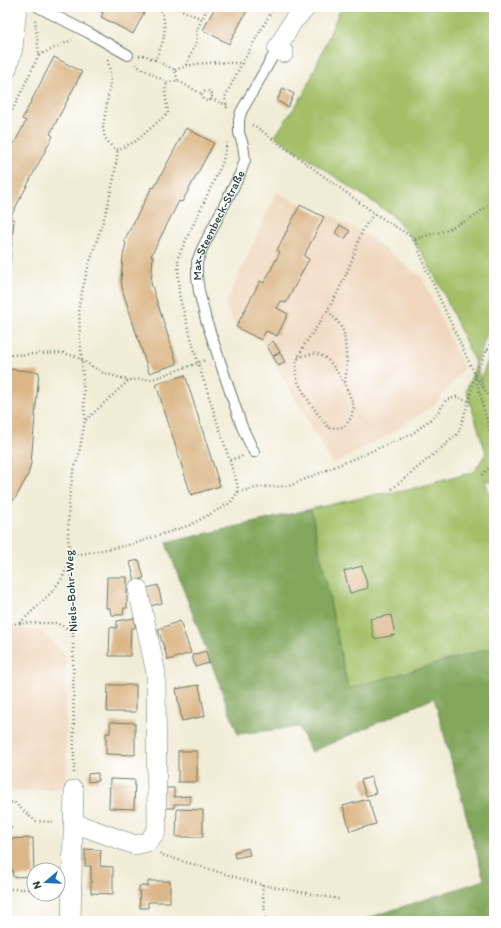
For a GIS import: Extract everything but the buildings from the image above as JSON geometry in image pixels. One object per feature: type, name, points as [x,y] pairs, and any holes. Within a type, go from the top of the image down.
[{"type":"street","points":[[281,51],[293,21],[307,7]]},
{"type":"street","points":[[7,69],[13,48],[13,9]]},
{"type":"street","points":[[65,823],[135,845],[148,842],[157,830],[156,673],[138,589]]},
{"type":"street","points":[[71,921],[65,823],[74,790]]},
{"type":"lane","points":[[36,11],[89,33],[133,56]]},
{"type":"lane","points":[[240,116],[281,51]]},
{"type":"lane","name":"Max-Steenbeck-Straße","points":[[240,116],[239,133],[243,145],[245,160],[240,174],[202,249],[197,262],[197,276],[206,320],[242,427],[254,452]]},
{"type":"path","points":[[155,60],[163,43],[165,33],[164,19],[160,7]]},
{"type":"path","points":[[176,7],[202,19]]},
{"type":"path","points":[[186,66],[197,41],[196,32],[208,7]]},
{"type":"path","points":[[7,122],[39,55],[36,11]]},
{"type":"path","points":[[39,55],[89,33]]},
{"type":"path","points":[[104,41],[111,78],[103,128],[105,138],[112,147],[118,150],[136,141],[168,113],[165,92],[167,82]]},
{"type":"path","points":[[133,56],[144,55],[175,70],[186,66],[215,62],[242,63]]},
{"type":"path","points":[[137,66],[167,82],[178,81],[202,94],[202,98],[204,100],[209,101],[211,99],[240,116],[374,213],[415,239],[426,269],[475,375],[494,403]]},
{"type":"path","points":[[175,70],[178,81]]},
{"type":"path","points":[[202,94],[208,92],[211,94],[211,99]]},
{"type":"path","name":"Niels-Bohr-Weg","points":[[74,790],[73,633],[71,556],[68,538],[69,499],[73,473],[79,454],[85,420],[79,305],[87,271],[106,212],[114,178],[118,150]]},
{"type":"path","points":[[415,239],[447,230],[475,216],[494,200]]},
{"type":"path","points":[[298,357],[316,354],[327,359],[338,373],[345,384],[354,406],[351,418],[344,427],[329,428],[322,420],[299,385],[296,376],[296,365],[298,357],[303,346],[336,297],[361,232],[374,213]]},
{"type":"path","points":[[328,311],[338,322],[344,332],[347,364],[345,384]]},
{"type":"path","points":[[392,489],[458,434],[469,401],[475,375],[494,333]]},
{"type":"path","points":[[487,350],[494,354]]},
{"type":"path","points":[[7,355],[63,353],[75,356],[103,373],[129,380],[153,379],[219,357]]},
{"type":"path","points":[[475,375],[494,448]]},
{"type":"path","points":[[85,420],[129,380]]},
{"type":"path","points":[[238,492],[261,487],[290,486],[412,434],[437,414],[446,400],[456,397],[469,401]]},
{"type":"path","points":[[482,475],[492,465],[494,460]]},
{"type":"path","points":[[492,465],[494,469]]},
{"type":"path","points":[[20,623],[51,593],[62,577],[71,556],[133,544],[190,526],[230,503],[235,498]]},
{"type":"path","points":[[7,625],[20,623],[56,623],[66,627],[73,633]]},
{"type":"path","points":[[7,802],[14,802],[36,821],[65,823]]},
{"type":"path","points":[[7,828],[15,828]]},
{"type":"path","points":[[148,842],[162,855],[262,885],[339,899]]},
{"type":"path","points":[[262,885],[266,921]]},
{"type":"path","points":[[7,889],[26,889]]},
{"type":"shaded area","points":[[277,192],[324,217],[326,213],[368,236],[422,278],[464,368],[436,403],[394,432],[333,464],[261,340],[236,327],[225,305]]},
{"type":"shaded area","points":[[24,628],[39,629],[65,654],[67,788],[7,792],[7,630]]},
{"type":"green space","points":[[348,7],[494,7],[494,314],[476,365],[444,294],[424,256],[395,217],[275,136],[305,92],[339,12]]},
{"type":"green space","points":[[494,345],[494,482],[485,480],[494,510],[494,647],[348,689],[311,509],[378,494],[404,491],[474,472],[486,453],[466,390],[476,365],[483,387],[481,378]]},
{"type":"green space","points":[[311,509],[348,689],[494,647],[494,921],[365,921],[365,919],[484,880],[434,698],[311,752],[299,727],[238,734],[166,543]]}]
